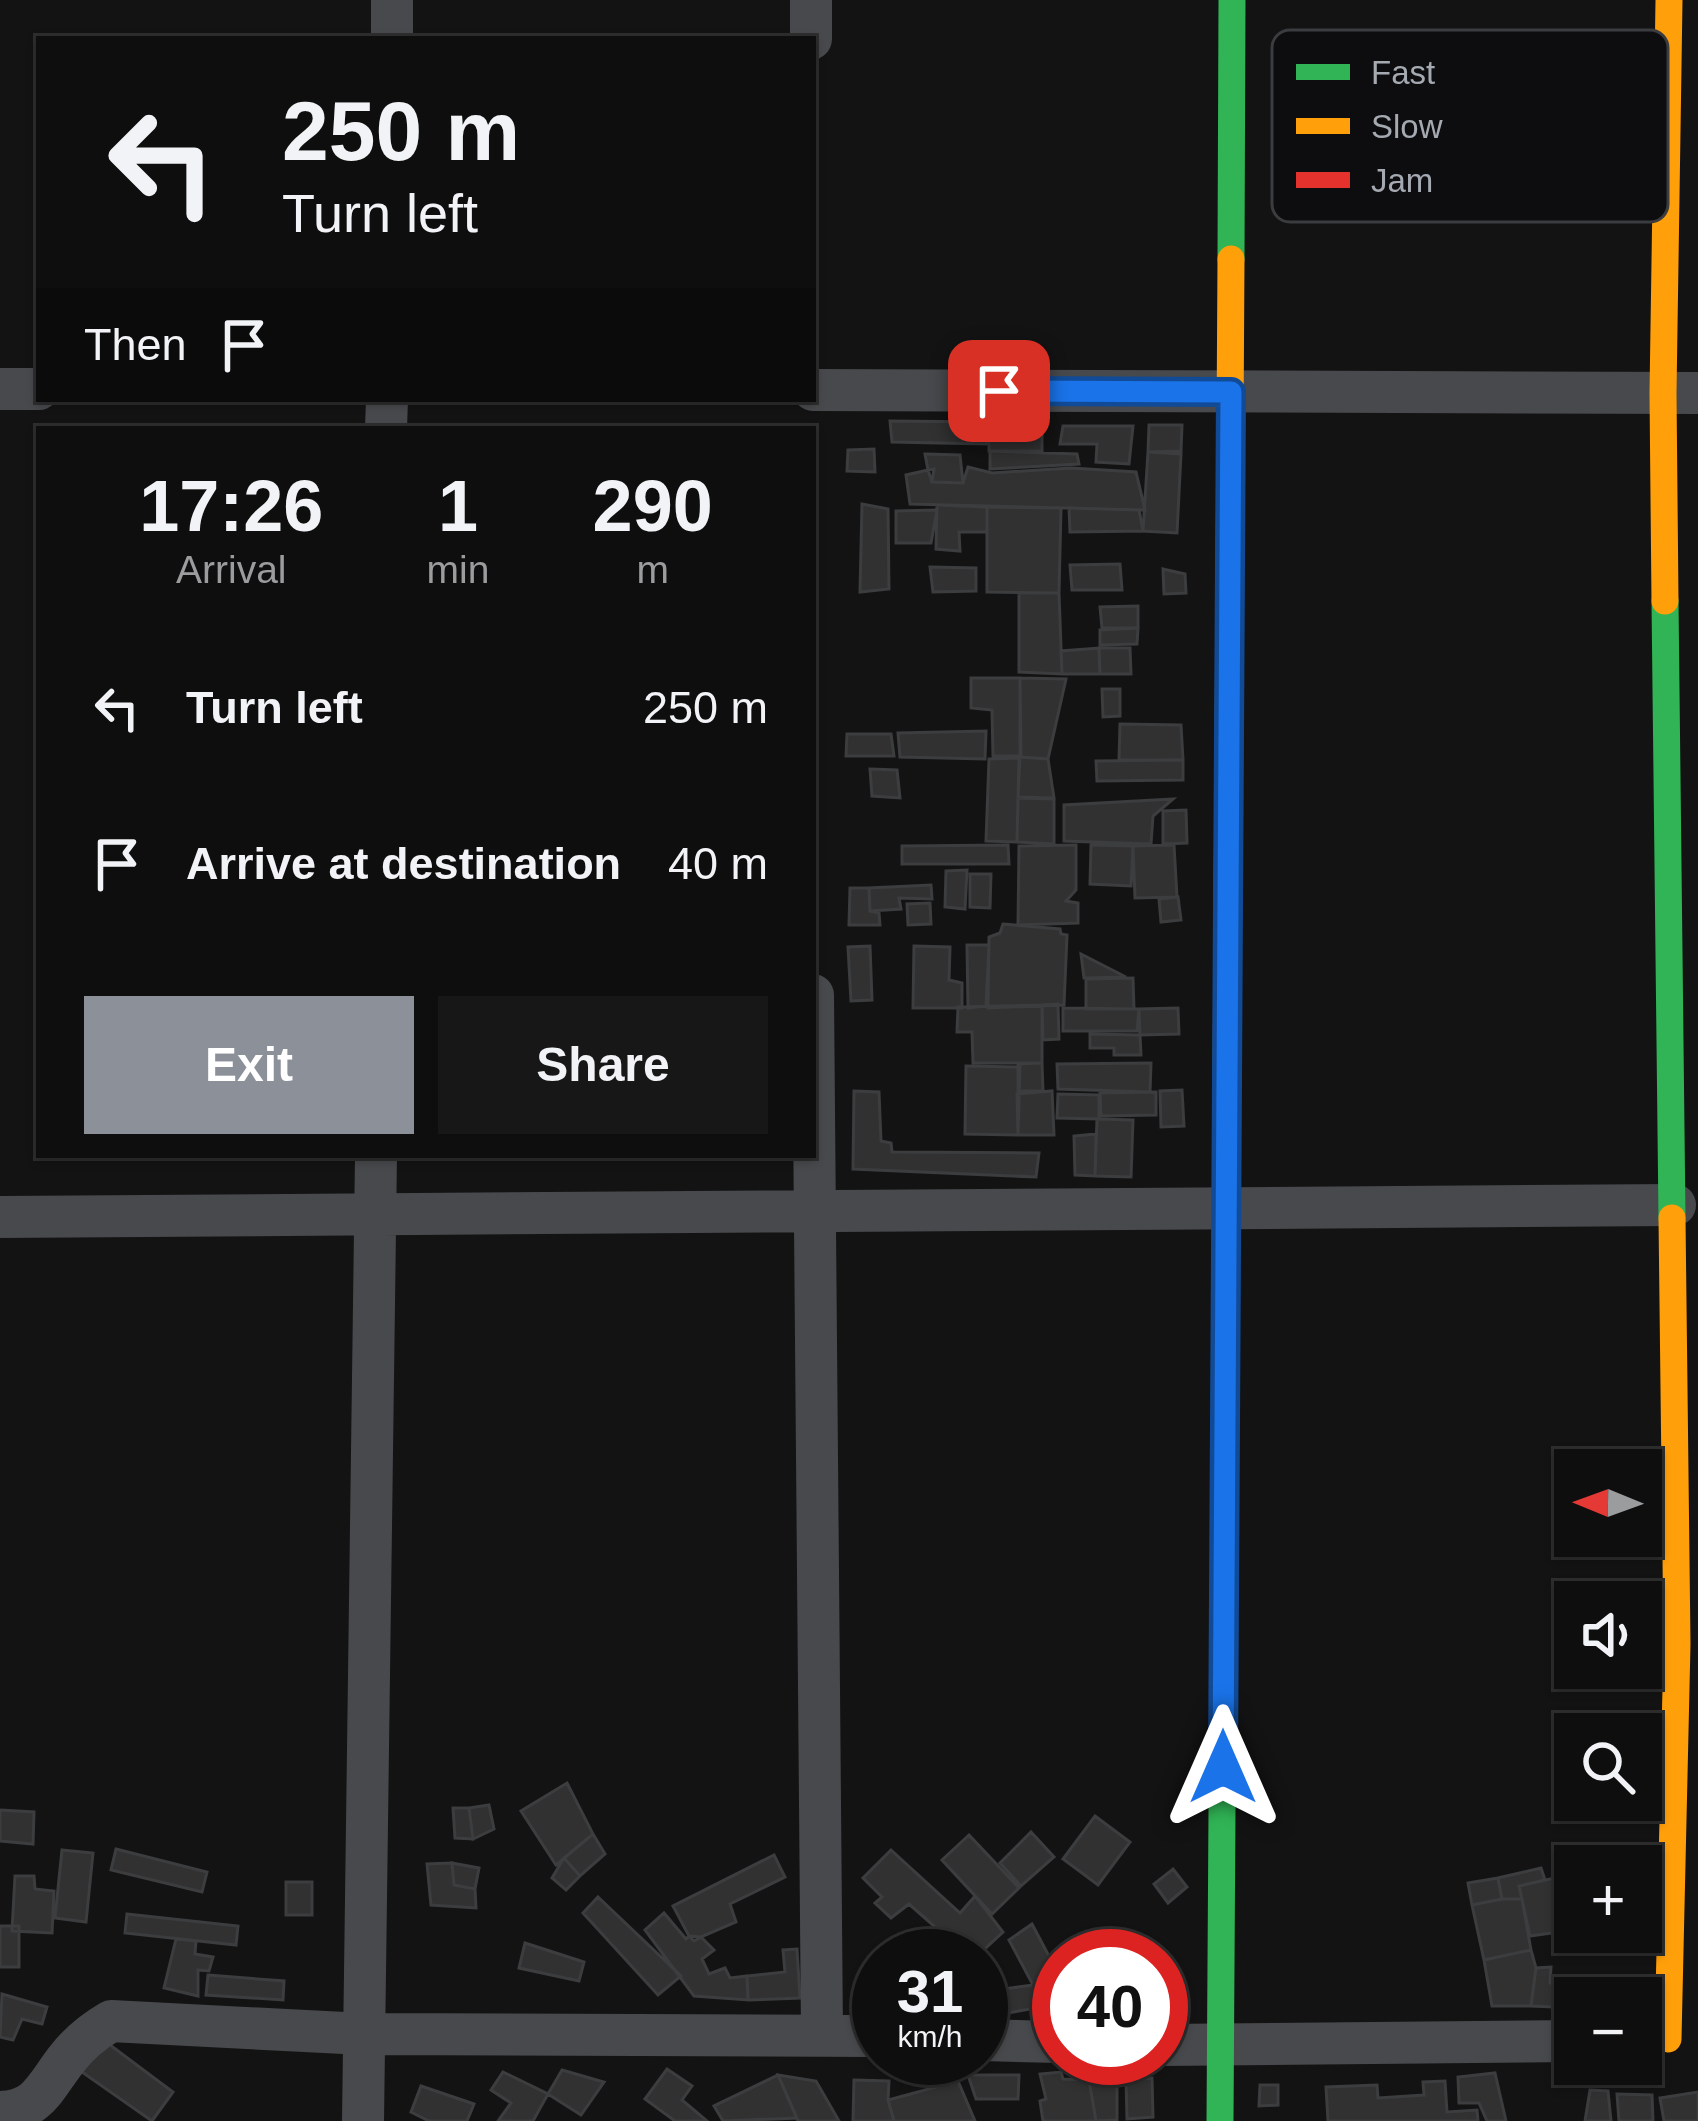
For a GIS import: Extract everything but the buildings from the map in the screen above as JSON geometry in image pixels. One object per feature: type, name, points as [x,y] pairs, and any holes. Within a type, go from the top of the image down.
[{"type":"street","points":[[392,0],[392,36]]},
{"type":"street","points":[[811,0],[811,36]]},
{"type":"street","points":[[1220,2121],[1232,0]]},
{"type":"street","points":[[1669,0],[1680,393],[1675,1205],[1688,1644],[1669,2040]]},
{"type":"street","points":[[0,389],[36,389]]},
{"type":"street","points":[[816,395],[1680,393]]},
{"type":"street","points":[[363,2121],[376,1158]]},
{"type":"street","points":[[815,1158],[822,2034]]},
{"type":"street","points":[[0,1217],[1675,1205]]},
{"type":"street","points":[[0,2113],[27,2109],[67,2059],[111,2021],[364,2034],[852,2035]]},
{"type":"street","points":[[1188,2046],[1554,2041]]},
{"type":"traffic: fast","points":[[1231,259],[1232,0]]},
{"type":"traffic: fast","points":[[1665,601],[1672,1218]]},
{"type":"traffic: fast","points":[[1220,2121],[1224,1499]]},
{"type":"traffic: slow","points":[[1668,66],[1669,0]]},
{"type":"traffic: slow","points":[[1665,601],[1666,222]]},
{"type":"traffic: slow","points":[[1226,1092],[1231,259]]},
{"type":"traffic: slow","points":[[1668,2039],[1677,1644],[1672,1218]]},
{"type":"traffic: jam","points":[[1224,1499],[1226,1092]]},
{"type":"route","points":[[999,391],[1231,392],[1223,1767]]}]
